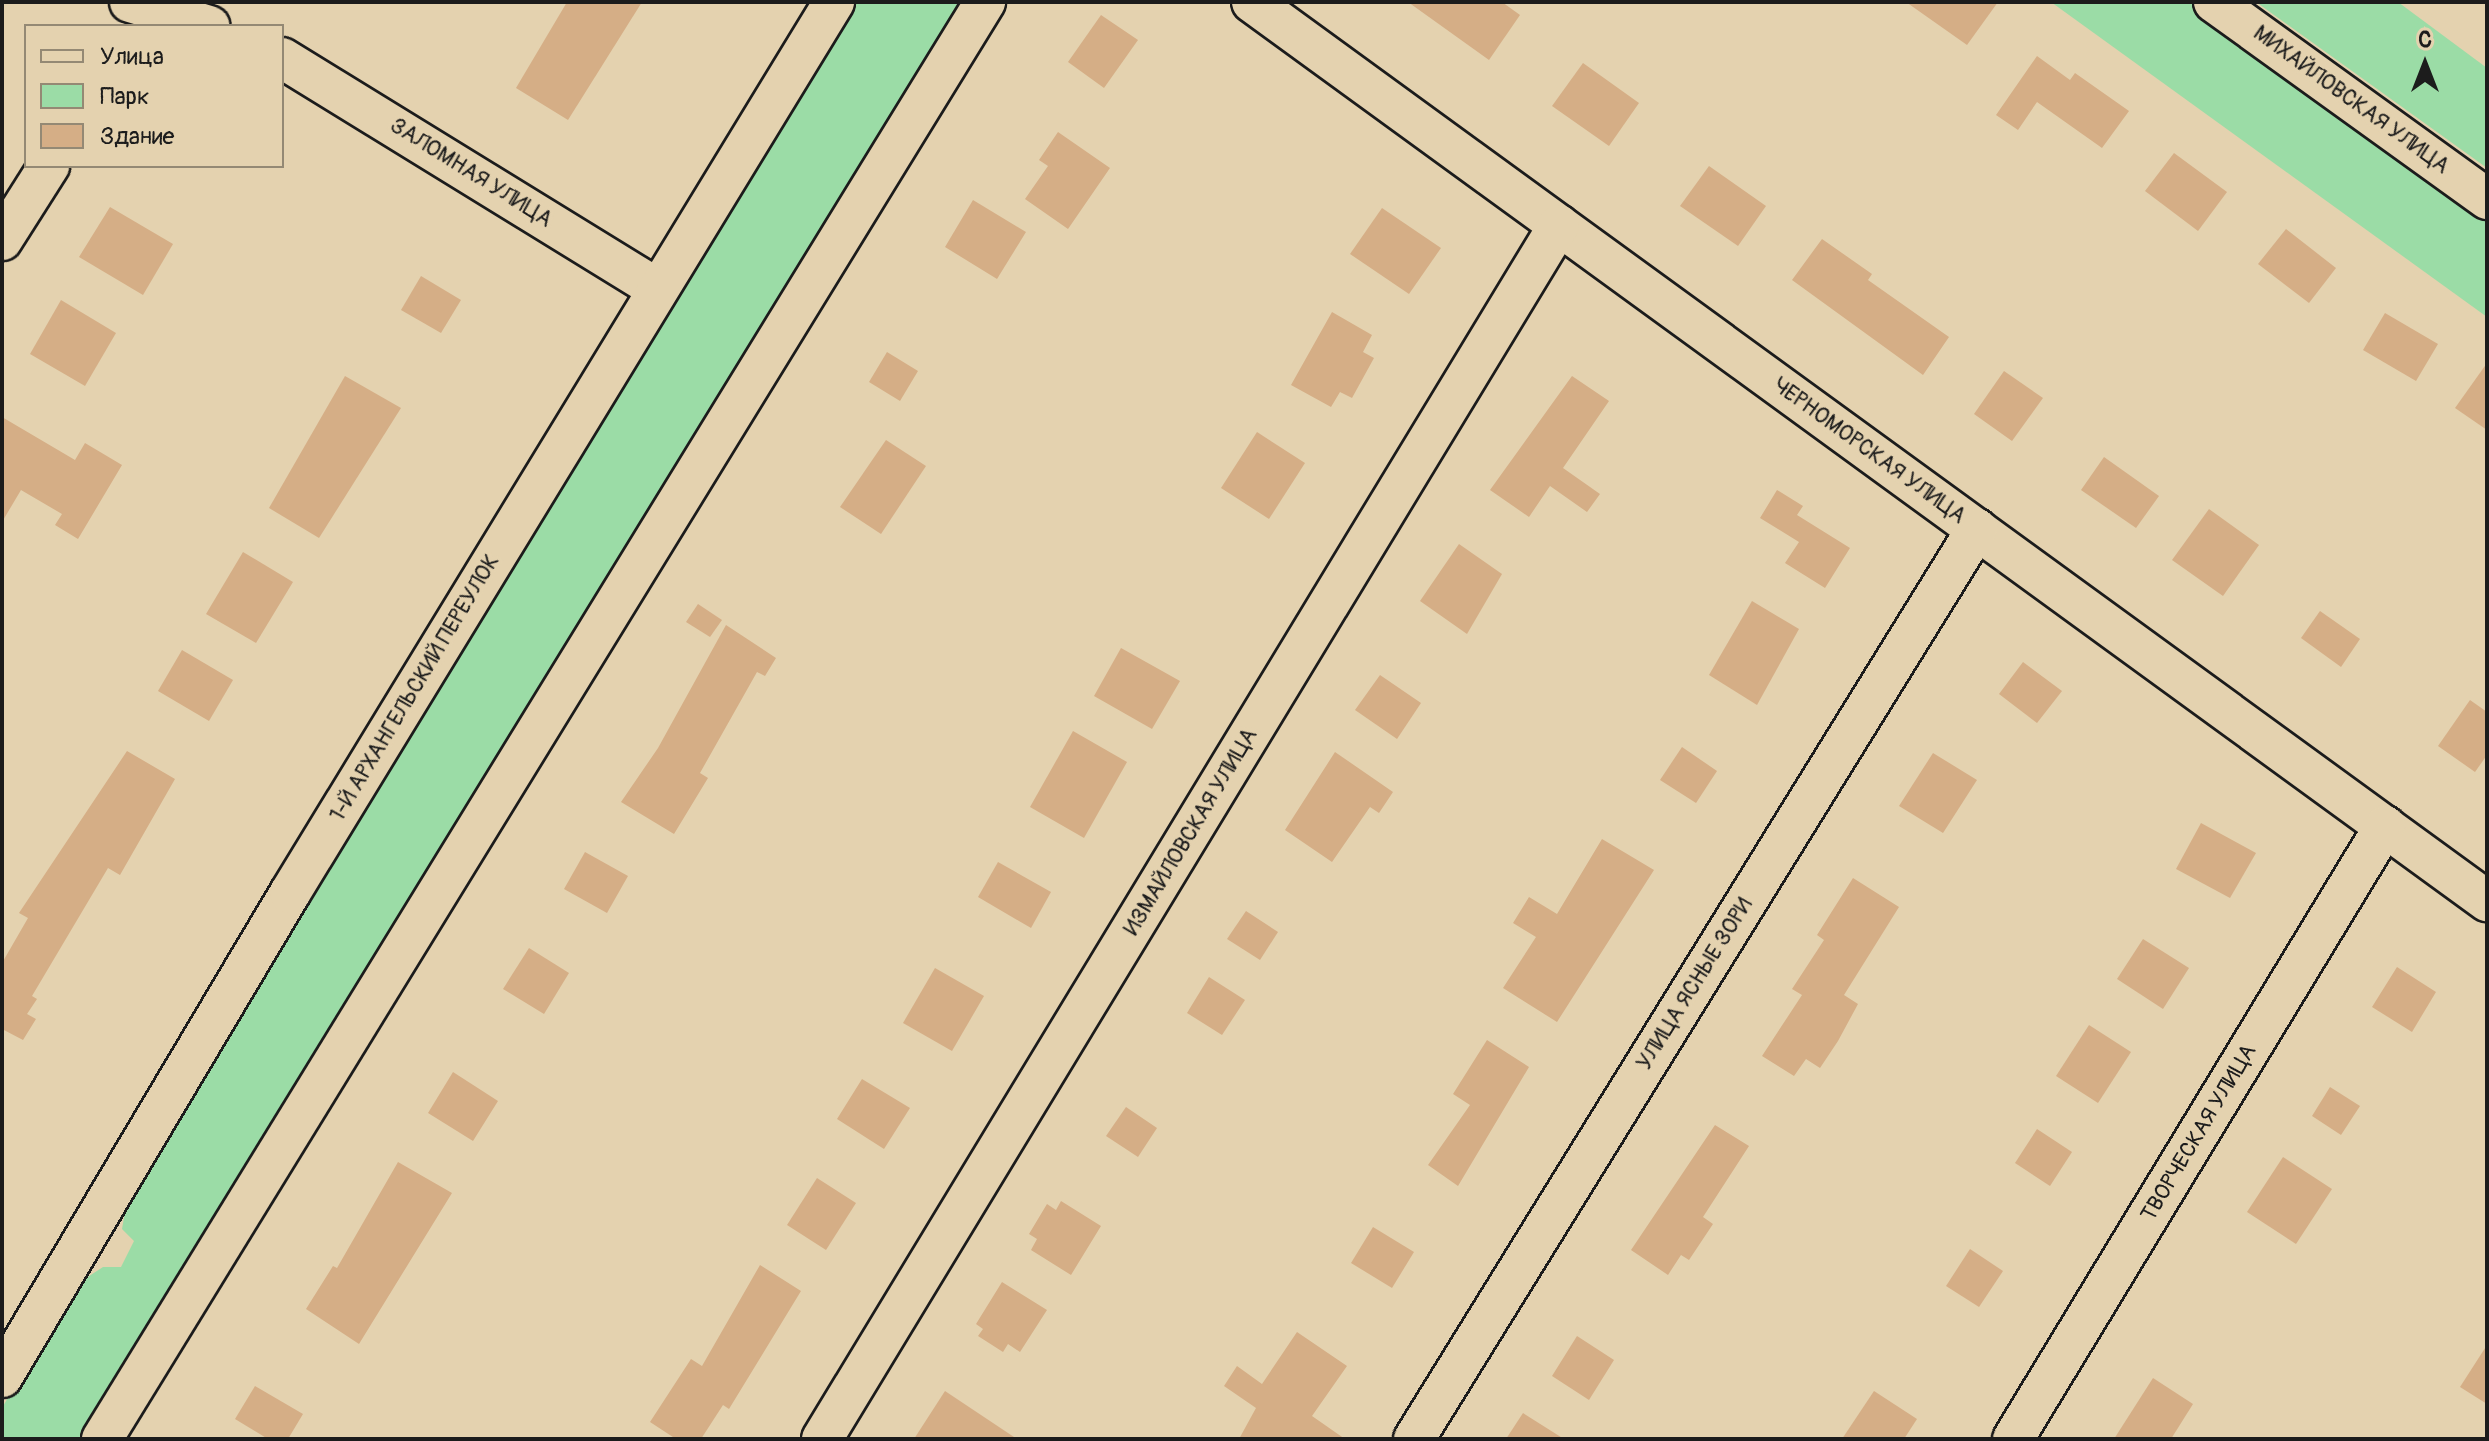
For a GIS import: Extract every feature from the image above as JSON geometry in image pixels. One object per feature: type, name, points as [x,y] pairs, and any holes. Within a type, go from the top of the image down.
[{"type":"street","name":"1-Й АРХАНГЕЛЬСКИЙ ПЕРЕУЛОК","points":[[2,1377],[834,2]]},
{"type":"street","points":[[102,1439],[985,2]]},
{"type":"street","name":"ЧЕРНОМОРСКАЯ УЛИЦА","points":[[1252,2],[2487,901]]},
{"type":"street","name":"МИХАЙЛОВСКАЯ УЛИЦА","points":[[2214,2],[2487,199]]},
{"type":"street","points":[[142,9],[201,24]]},
{"type":"street","name":"ЗАЛОМНАЯ УЛИЦА","points":[[284,59],[658,289]]},
{"type":"street","points":[[2,240],[48,168]]},
{"type":"street","name":"ИЗМАЙЛОВСКАЯ УЛИЦА","points":[[822,1439],[1559,225]]},
{"type":"street","name":"УЛИЦА ЯСНЫЕ ЗОРИ","points":[[1414,1439],[1977,529]]},
{"type":"street","name":"ТВОРЧЕСКАЯ УЛИЦА","points":[[2013,1439],[2385,826]]},
{"type":"green space","points":[[847,2],[974,2],[90,1439],[2,1439],[2,1408],[71,1288],[103,1267],[121,1267],[134,1241],[122,1229],[126,1206]]},
{"type":"green space","points":[[2051,2],[2193,2],[2487,214],[2487,317]]},
{"type":"green space","points":[[2256,2],[2398,2],[2487,68],[2487,168]]},
{"type":"building","points":[[567,2],[642,2],[568,120],[516,88]]},
{"type":"building","points":[[1408,2],[1502,2],[1520,15],[1489,60]]},
{"type":"building","points":[[1906,2],[1998,2],[1967,45]]},
{"type":"building","points":[[1101,15],[1138,40],[1104,88],[1068,62]]},
{"type":"building","points":[[2037,56],[2070,80],[2075,73],[2129,111],[2102,148],[2037,102],[2018,130],[1996,115]]},
{"type":"building","points":[[1583,63],[1639,103],[1609,146],[1552,106]]},
{"type":"building","points":[[1058,132],[1110,168],[1068,229],[1025,199],[1048,166],[1039,160]]},
{"type":"building","points":[[2174,153],[2227,192],[2198,231],[2145,191]]},
{"type":"building","points":[[1709,166],[1766,206],[1738,246],[1680,206]]},
{"type":"building","points":[[973,200],[1026,232],[997,279],[945,247]]},
{"type":"building","points":[[110,207],[173,244],[143,295],[79,257]]},
{"type":"building","points":[[1382,208],[1441,248],[1409,294],[1350,254]]},
{"type":"building","points":[[2286,229],[2336,268],[2309,303],[2258,264]]},
{"type":"building","points":[[1822,239],[1872,274],[1868,280],[1949,337],[1923,375],[1792,280]]},
{"type":"building","points":[[421,276],[461,300],[441,333],[401,310]]},
{"type":"building","points":[[61,300],[116,333],[85,386],[30,354]]},
{"type":"building","points":[[1332,312],[1372,335],[1363,352],[1374,358],[1352,398],[1340,392],[1331,407],[1291,385]]},
{"type":"building","points":[[2385,313],[2438,344],[2416,381],[2363,350]]},
{"type":"building","points":[[887,352],[918,371],[900,401],[869,382]]},
{"type":"building","points":[[2487,363],[2487,430],[2455,408]]},
{"type":"building","points":[[2004,371],[2043,398],[2012,441],[1974,414]]},
{"type":"building","points":[[345,376],[401,408],[319,538],[269,508]]},
{"type":"building","points":[[1572,376],[1609,401],[1563,468],[1600,494],[1587,512],[1550,486],[1529,517],[1490,490]]},
{"type":"building","points":[[2,417],[75,460],[85,443],[122,465],[78,539],[55,525],[62,514],[21,490],[2,522]]},
{"type":"building","points":[[1257,432],[1305,463],[1269,519],[1221,488]]},
{"type":"building","points":[[886,440],[926,466],[881,534],[840,507]]},
{"type":"building","points":[[2104,457],[2159,496],[2136,528],[2081,490]]},
{"type":"building","points":[[1777,490],[1803,506],[1797,515],[1850,548],[1825,588],[1785,563],[1799,542],[1760,518]]},
{"type":"building","points":[[2209,509],[2259,545],[2223,596],[2172,560]]},
{"type":"building","points":[[1459,544],[1502,574],[1467,634],[1420,601]]},
{"type":"building","points":[[243,552],[293,582],[256,643],[206,614]]},
{"type":"building","points":[[1752,601],[1799,629],[1757,705],[1709,675]]},
{"type":"building","points":[[698,604],[722,620],[710,637],[686,622]]},
{"type":"building","points":[[2320,611],[2360,639],[2341,667],[2301,638]]},
{"type":"building","points":[[726,625],[776,658],[765,676],[757,672],[700,773],[708,778],[674,834],[621,802],[658,748]]},
{"type":"building","points":[[1121,648],[1180,681],[1152,729],[1094,696]]},
{"type":"building","points":[[182,650],[233,680],[209,721],[158,691]]},
{"type":"building","points":[[2023,662],[2062,691],[2037,723],[1999,694]]},
{"type":"building","points":[[1380,675],[1421,703],[1397,739],[1355,710]]},
{"type":"building","points":[[2470,700],[2487,712],[2487,755],[2475,772],[2438,746]]},
{"type":"building","points":[[1073,731],[1127,762],[1084,838],[1030,807]]},
{"type":"building","points":[[1682,747],[1717,771],[1696,803],[1660,780]]},
{"type":"building","points":[[127,751],[175,779],[120,875],[108,868],[32,996],[37,999],[27,1014],[36,1019],[23,1040],[2,1029],[2,963],[28,918],[19,913]]},
{"type":"building","points":[[1335,752],[1393,792],[1379,813],[1370,807],[1332,862],[1285,830]]},
{"type":"building","points":[[1933,753],[1977,780],[1943,833],[1899,806]]},
{"type":"building","points":[[2201,823],[2256,853],[2230,898],[2176,869]]},
{"type":"building","points":[[1602,839],[1654,870],[1557,1022],[1503,988],[1536,937],[1513,923],[1529,897],[1557,914]]},
{"type":"building","points":[[585,852],[628,876],[607,913],[564,889]]},
{"type":"building","points":[[998,862],[1051,892],[1031,928],[978,897]]},
{"type":"building","points":[[1853,878],[1899,907],[1844,995],[1858,1004],[1838,1041],[1820,1068],[1806,1059],[1794,1076],[1762,1056],[1802,995],[1792,989],[1824,940],[1817,935]]},
{"type":"building","points":[[1246,911],[1278,932],[1260,960],[1227,939]]},
{"type":"building","points":[[2143,939],[2189,968],[2163,1009],[2117,979]]},
{"type":"building","points":[[529,948],[569,973],[544,1014],[503,989]]},
{"type":"building","points":[[2397,967],[2436,992],[2412,1032],[2372,1007]]},
{"type":"building","points":[[935,968],[984,996],[952,1051],[903,1023]]},
{"type":"building","points":[[1209,977],[1245,1000],[1222,1035],[1187,1013]]},
{"type":"building","points":[[2089,1025],[2131,1052],[2098,1103],[2056,1076]]},
{"type":"building","points":[[1487,1040],[1529,1067],[1458,1186],[1428,1165],[1470,1105],[1453,1094]]},
{"type":"building","points":[[453,1072],[498,1101],[473,1141],[428,1113]]},
{"type":"building","points":[[862,1079],[910,1108],[884,1149],[837,1119]]},
{"type":"building","points":[[2330,1087],[2360,1106],[2341,1135],[2312,1116]]},
{"type":"building","points":[[1126,1107],[1157,1128],[1138,1157],[1106,1136]]},
{"type":"building","points":[[1715,1125],[1749,1146],[1703,1217],[1713,1224],[1689,1260],[1681,1255],[1668,1275],[1631,1250]]},
{"type":"building","points":[[2037,1129],[2072,1152],[2050,1186],[2015,1163]]},
{"type":"building","points":[[2283,1157],[2332,1189],[2296,1244],[2247,1212]]},
{"type":"building","points":[[398,1162],[452,1193],[359,1344],[306,1309],[333,1266],[337,1268]]},
{"type":"building","points":[[817,1178],[856,1203],[826,1250],[787,1225]]},
{"type":"building","points":[[1061,1201],[1101,1226],[1071,1275],[1031,1250],[1037,1239],[1029,1234],[1047,1204],[1056,1210]]},
{"type":"building","points":[[1373,1227],[1414,1252],[1392,1288],[1351,1263]]},
{"type":"building","points":[[1970,1249],[2003,1271],[1979,1307],[1946,1286]]},
{"type":"building","points":[[760,1265],[801,1291],[729,1409],[723,1405],[701,1439],[676,1439],[650,1422],[691,1359],[702,1366]]},
{"type":"building","points":[[1002,1282],[1047,1310],[1020,1352],[1008,1344],[1003,1352],[978,1336],[983,1329],[976,1324]]},
{"type":"building","points":[[1297,1332],[1347,1366],[1312,1416],[1345,1439],[1239,1439],[1256,1408],[1224,1386],[1237,1366],[1262,1384]]},
{"type":"building","points":[[1577,1336],[1614,1360],[1589,1400],[1552,1376]]},
{"type":"building","points":[[2487,1345],[2487,1404],[2460,1387]]},
{"type":"building","points":[[2153,1378],[2193,1404],[2171,1439],[2114,1439]]},
{"type":"building","points":[[255,1386],[303,1414],[288,1439],[268,1439],[235,1419]]},
{"type":"building","points":[[945,1391],[1017,1439],[914,1439]]},
{"type":"building","points":[[1874,1391],[1917,1419],[1904,1439],[1842,1439]]},
{"type":"building","points":[[1523,1413],[1564,1439],[1506,1439]]}]
